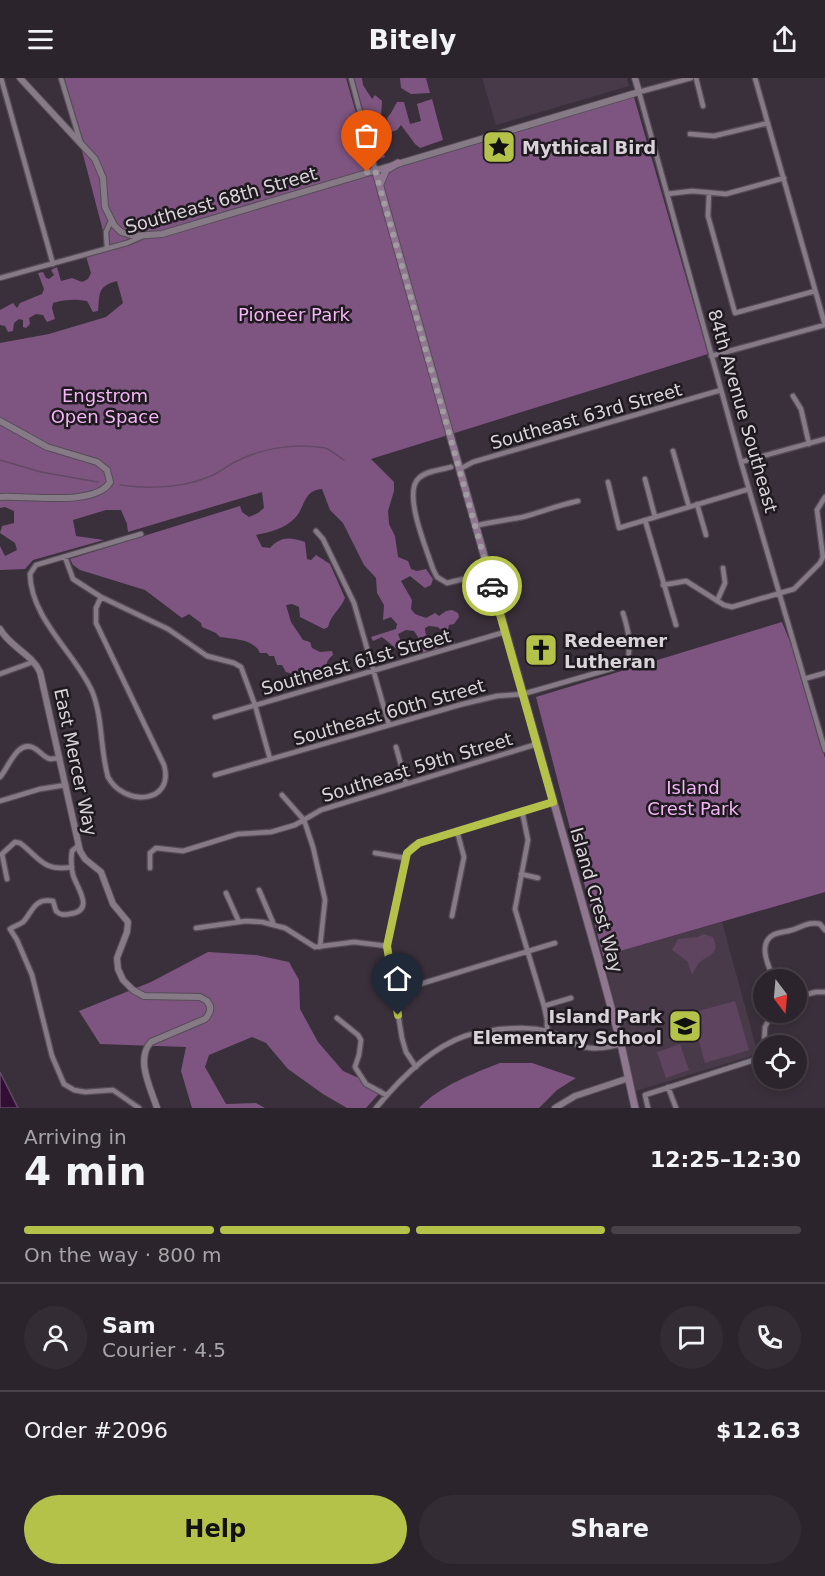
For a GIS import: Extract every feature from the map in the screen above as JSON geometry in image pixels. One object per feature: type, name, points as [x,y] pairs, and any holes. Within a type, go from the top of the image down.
[{"type":"main road","points":[[380,186],[387,170],[398,163]]},
{"type":"main road","name":"Island Crest Way","points":[[375,170],[621,1044],[635,1108]]},
{"type":"street","points":[[1,78],[53,264]]},
{"type":"street","points":[[20,78],[100,167],[105,207],[111,221],[121,232],[141,237]]},
{"type":"street","points":[[61,78],[81,144]]},
{"type":"street","name":"Island Crest Way","points":[[351,78],[375,170]]},
{"type":"street","name":"84th Avenue Southeast","points":[[635,78],[778,594],[825,750]]},
{"type":"street","points":[[694,78],[703,106]]},
{"type":"street","name":"Southeast 68th Street","points":[[0,278],[141,237],[162,234],[639,92],[694,78]]},
{"type":"street","points":[[711,356],[825,325],[755,78]]},
{"type":"street","points":[[690,134],[714,136],[768,123]]},
{"type":"street","points":[[667,194],[692,191],[709,194],[732,193],[784,178]]},
{"type":"street","points":[[709,194],[708,216],[735,313],[815,291]]},
{"type":"street","points":[[107,248],[106,232],[111,221]]},
{"type":"street","name":"Southeast 63rd Street","points":[[459,469],[472,462],[721,390]]},
{"type":"street","points":[[793,396],[801,409],[809,444]]},
{"type":"street","points":[[0,421],[47,447],[97,462],[107,470],[110,482],[103,490],[86,496],[0,497]]},
{"type":"street","points":[[741,462],[825,439]]},
{"type":"street","points":[[673,451],[689,507]]},
{"type":"street","points":[[451,467],[421,476],[413,488],[414,507],[433,569],[437,577],[452,583],[488,573]]},
{"type":"street","points":[[645,479],[655,517]]},
{"type":"street","points":[[608,482],[619,528],[749,489]]},
{"type":"street","points":[[663,585],[686,581],[728,606],[736,606],[798,587],[822,560],[824,553],[817,510],[825,497]]},
{"type":"street","points":[[475,526],[522,517],[579,501]]},
{"type":"street","points":[[697,504],[706,535]]},
{"type":"street","points":[[645,520],[676,625]]},
{"type":"street","points":[[316,531],[323,539],[354,603],[389,725]]},
{"type":"street","points":[[101,597],[96,608],[96,624],[166,772],[166,778],[160,789],[146,798],[129,796],[115,787],[108,777],[98,714],[92,692],[42,613],[30,581],[31,570],[36,565],[141,534]]},
{"type":"street","points":[[65,557],[73,579],[84,587],[168,629],[207,656],[238,664],[244,670],[270,759]]},
{"type":"street","points":[[717,601],[725,583],[723,568]]},
{"type":"street","name":"Southeast 60th Street","points":[[215,775],[389,725],[497,696],[523,694],[594,675],[625,664],[628,659],[630,640],[623,613]]},
{"type":"street","name":"East Mercer Way","points":[[0,629],[40,672],[78,846],[85,859],[103,876],[113,904],[128,922],[127,932],[117,958],[118,969],[123,980],[133,990],[144,996],[200,998],[207,1001],[211,1007],[205,1019],[151,1042],[145,1049],[143,1059],[157,1108]]},
{"type":"street","name":"Southeast 61st Street","points":[[214,717],[505,632]]},
{"type":"street","points":[[0,674],[33,662]]},
{"type":"street","points":[[804,679],[825,673]]},
{"type":"street","name":"Southeast 59th Street","points":[[150,868],[150,853],[156,848],[183,850],[238,834],[278,831],[321,810],[537,744]]},
{"type":"street","points":[[0,777],[16,754],[26,747],[32,747],[50,759],[60,758]]},
{"type":"street","points":[[396,747],[406,783]]},
{"type":"street","points":[[0,801],[40,789],[66,785]]},
{"type":"street","points":[[282,795],[304,820],[324,890],[325,907],[320,947]]},
{"type":"street","points":[[416,1067],[405,1047],[387,946],[405,858],[412,847],[553,802]]},
{"type":"street","points":[[522,811],[528,840],[515,909],[544,1006],[547,1020],[546,1031]]},
{"type":"street","points":[[452,916],[464,857],[457,831]]},
{"type":"street","points":[[7,879],[2,854],[15,842],[20,843],[43,864],[52,868],[72,867]]},
{"type":"street","points":[[78,846],[72,850],[72,867],[73,876],[84,899],[81,908],[74,913],[61,915],[56,911],[53,901],[42,901],[30,910],[22,923],[10,929],[32,975],[52,1056],[64,1084],[74,1090],[91,1093],[113,1090],[139,1108]]},
{"type":"street","points":[[375,854],[405,858]]},
{"type":"street","points":[[521,874],[538,878]]},
{"type":"street","points":[[259,890],[274,924]]},
{"type":"street","points":[[226,893],[239,922]]},
{"type":"street","points":[[196,928],[239,922],[274,924],[291,932],[309,945],[320,947],[354,942],[387,946]]},
{"type":"street","points":[[770,969],[766,955],[766,942],[769,939],[811,922],[820,924],[825,930]]},
{"type":"street","points":[[394,992],[555,943]]},
{"type":"street","points":[[807,994],[825,992]]},
{"type":"street","points":[[544,1006],[571,998]]},
{"type":"street","points":[[337,1018],[361,1040],[355,1067],[366,1084],[386,1095]]},
{"type":"street","points":[[376,1108],[386,1095],[416,1067],[452,1042],[477,1032],[531,1028],[546,1031],[588,1048],[621,1044]]},
{"type":"street","points":[[648,1108],[645,1095],[753,1061]]},
{"type":"street","points":[[555,1108],[574,1096],[629,1078]]},
{"type":"street","points":[[668,1087],[676,1108]]},
{"type":"shaded area","points":[[482,78],[627,78],[629,86],[496,125]]},
{"type":"shaded area","name":"Island Park Elementary School","points":[[722,922],[753,1036],[753,1056],[636,1091],[603,956]]},
{"type":"shaded area","points":[[703,934],[713,937],[714,951],[698,964],[692,975],[688,962],[672,950],[678,939],[698,937]]},
{"type":"shaded area","points":[[735,1001],[749,1050],[705,1063],[691,1013]]},
{"type":"shaded area","points":[[680,1044],[689,1070],[666,1078],[657,1052]]},
{"type":"shaded area","points":[[0,1072],[18,1108],[0,1108]]},
{"type":"green space","name":"Pioneer Park","points":[[63,78],[346,78],[373,173],[634,97],[708,354],[371,459],[394,482],[394,491],[388,511],[398,557],[408,561],[411,569],[417,571],[426,569],[433,579],[431,585],[425,588],[410,576],[401,581],[412,600],[411,609],[415,614],[426,618],[435,613],[439,616],[452,610],[458,613],[459,617],[454,624],[448,627],[448,632],[455,642],[454,645],[448,646],[446,635],[438,627],[429,626],[425,628],[426,635],[441,648],[419,654],[418,637],[414,631],[406,630],[398,634],[401,642],[398,650],[382,637],[373,641],[371,637],[396,629],[397,624],[391,617],[383,620],[384,605],[377,593],[376,578],[364,565],[343,523],[330,510],[322,489],[308,496],[291,522],[256,535],[262,547],[270,548],[278,541],[286,539],[305,542],[307,559],[311,560],[316,555],[330,564],[345,598],[328,627],[324,629],[300,617],[299,607],[292,604],[286,605],[291,622],[303,640],[310,642],[312,648],[320,652],[332,651],[333,655],[327,663],[328,678],[286,690],[284,687],[297,680],[293,674],[286,672],[282,665],[277,665],[274,656],[260,653],[248,642],[220,637],[202,627],[201,623],[189,614],[182,618],[145,590],[80,570],[73,565],[70,559],[240,506],[242,512],[249,517],[264,508],[262,492],[128,532],[121,510],[106,510],[73,520],[76,536],[104,540],[33,560],[25,569],[0,570],[0,546],[5,556],[17,550],[15,543],[0,533],[2,526],[14,523],[14,511],[5,507],[0,508],[0,343],[49,334],[106,317],[123,303],[117,281],[103,288],[98,311],[93,312],[87,301],[66,300],[53,303],[55,319],[47,322],[43,315],[36,314],[29,318],[30,324],[26,328],[23,327],[23,320],[19,319],[14,323],[13,331],[8,332],[5,326],[0,325],[0,310],[13,303],[17,308],[20,303],[42,294],[44,289],[38,273],[43,272],[49,279],[54,275],[51,270],[57,267],[61,281],[72,278],[82,282],[88,279],[91,273],[86,256],[108,250]]},
{"type":"green space","points":[[354,78],[362,78],[363,85],[372,99],[375,95],[382,101],[381,116],[377,119],[380,128],[389,127],[387,118],[397,102],[404,102],[410,124],[421,121],[417,104],[432,99],[443,140],[420,148],[401,125],[397,130],[379,136],[385,157],[377,160]]},
{"type":"green space","points":[[400,78],[426,78],[430,93],[411,94],[401,88]]},
{"type":"green space","name":"Island Crest Park","points":[[782,622],[792,647],[825,758],[825,892],[603,956],[536,697]]},
{"type":"green space","points":[[208,952],[256,955],[289,962],[299,980],[300,1009],[318,1042],[343,1071],[383,1089],[366,1108],[347,1108],[288,1069],[266,1043],[252,1037],[209,1055],[205,1067],[226,1104],[256,1103],[265,1108],[192,1108],[181,1071],[186,1047],[100,1044],[79,1011],[151,982]]},
{"type":"green space","points":[[500,1063],[532,1063],[576,1078],[557,1090],[539,1108],[419,1108],[446,1087]]},
{"type":"waterway","points":[[120,485],[154,487],[189,483],[214,475],[245,457],[278,448],[302,446],[325,448],[344,460]]},
{"type":"waterway","points":[[0,460],[41,472],[98,482]]},
{"type":"way so far","points":[[367,172],[375,170],[492,586]]},
{"type":"place","name":"Mythical Bird","points":[[499,147]]},
{"type":"place","name":"Redeemer Lutheran","points":[[541,650]]},
{"type":"place","name":"Island Park Elementary School","points":[[685,1026]]},
{"type":"route","points":[[398,1015],[387,946],[407,853],[419,843],[553,802],[492,586]]},
{"type":"park label","name":"Engstrom Open Space","points":[[105,405]]}]
